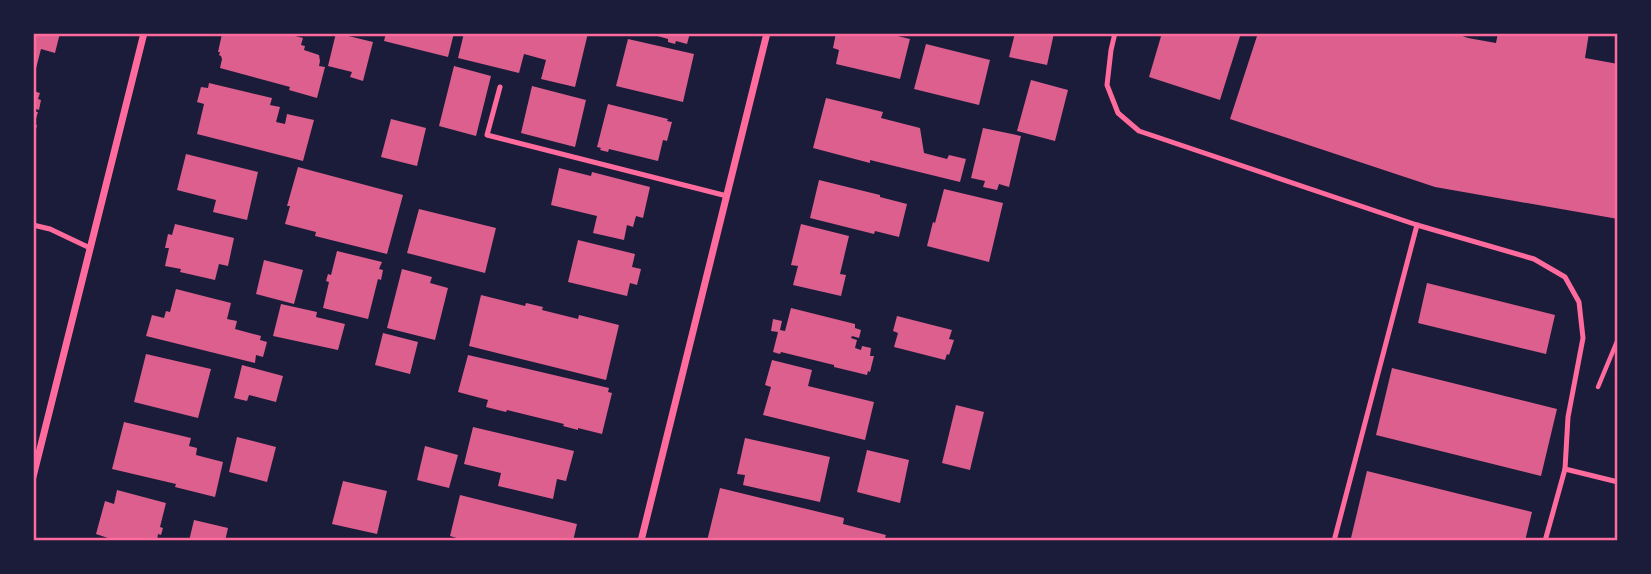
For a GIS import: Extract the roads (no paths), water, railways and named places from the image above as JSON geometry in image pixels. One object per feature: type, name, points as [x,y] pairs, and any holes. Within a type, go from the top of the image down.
[{"type":"street","points":[[33,477],[144,33]]},
{"type":"street","points":[[641,541],[768,33]]},
{"type":"lane","points":[[1115,33],[1107,85],[1118,113],[1139,131],[1417,225],[1534,259],[1565,277],[1579,302],[1583,338],[1568,417],[1565,469],[1545,541]]},
{"type":"lane","points":[[500,87],[487,135],[727,196]]},
{"type":"lane","points":[[33,225],[50,229],[90,247]]},
{"type":"lane","points":[[1334,541],[1417,225]]},
{"type":"lane","points":[[1565,469],[1618,482]]}]
